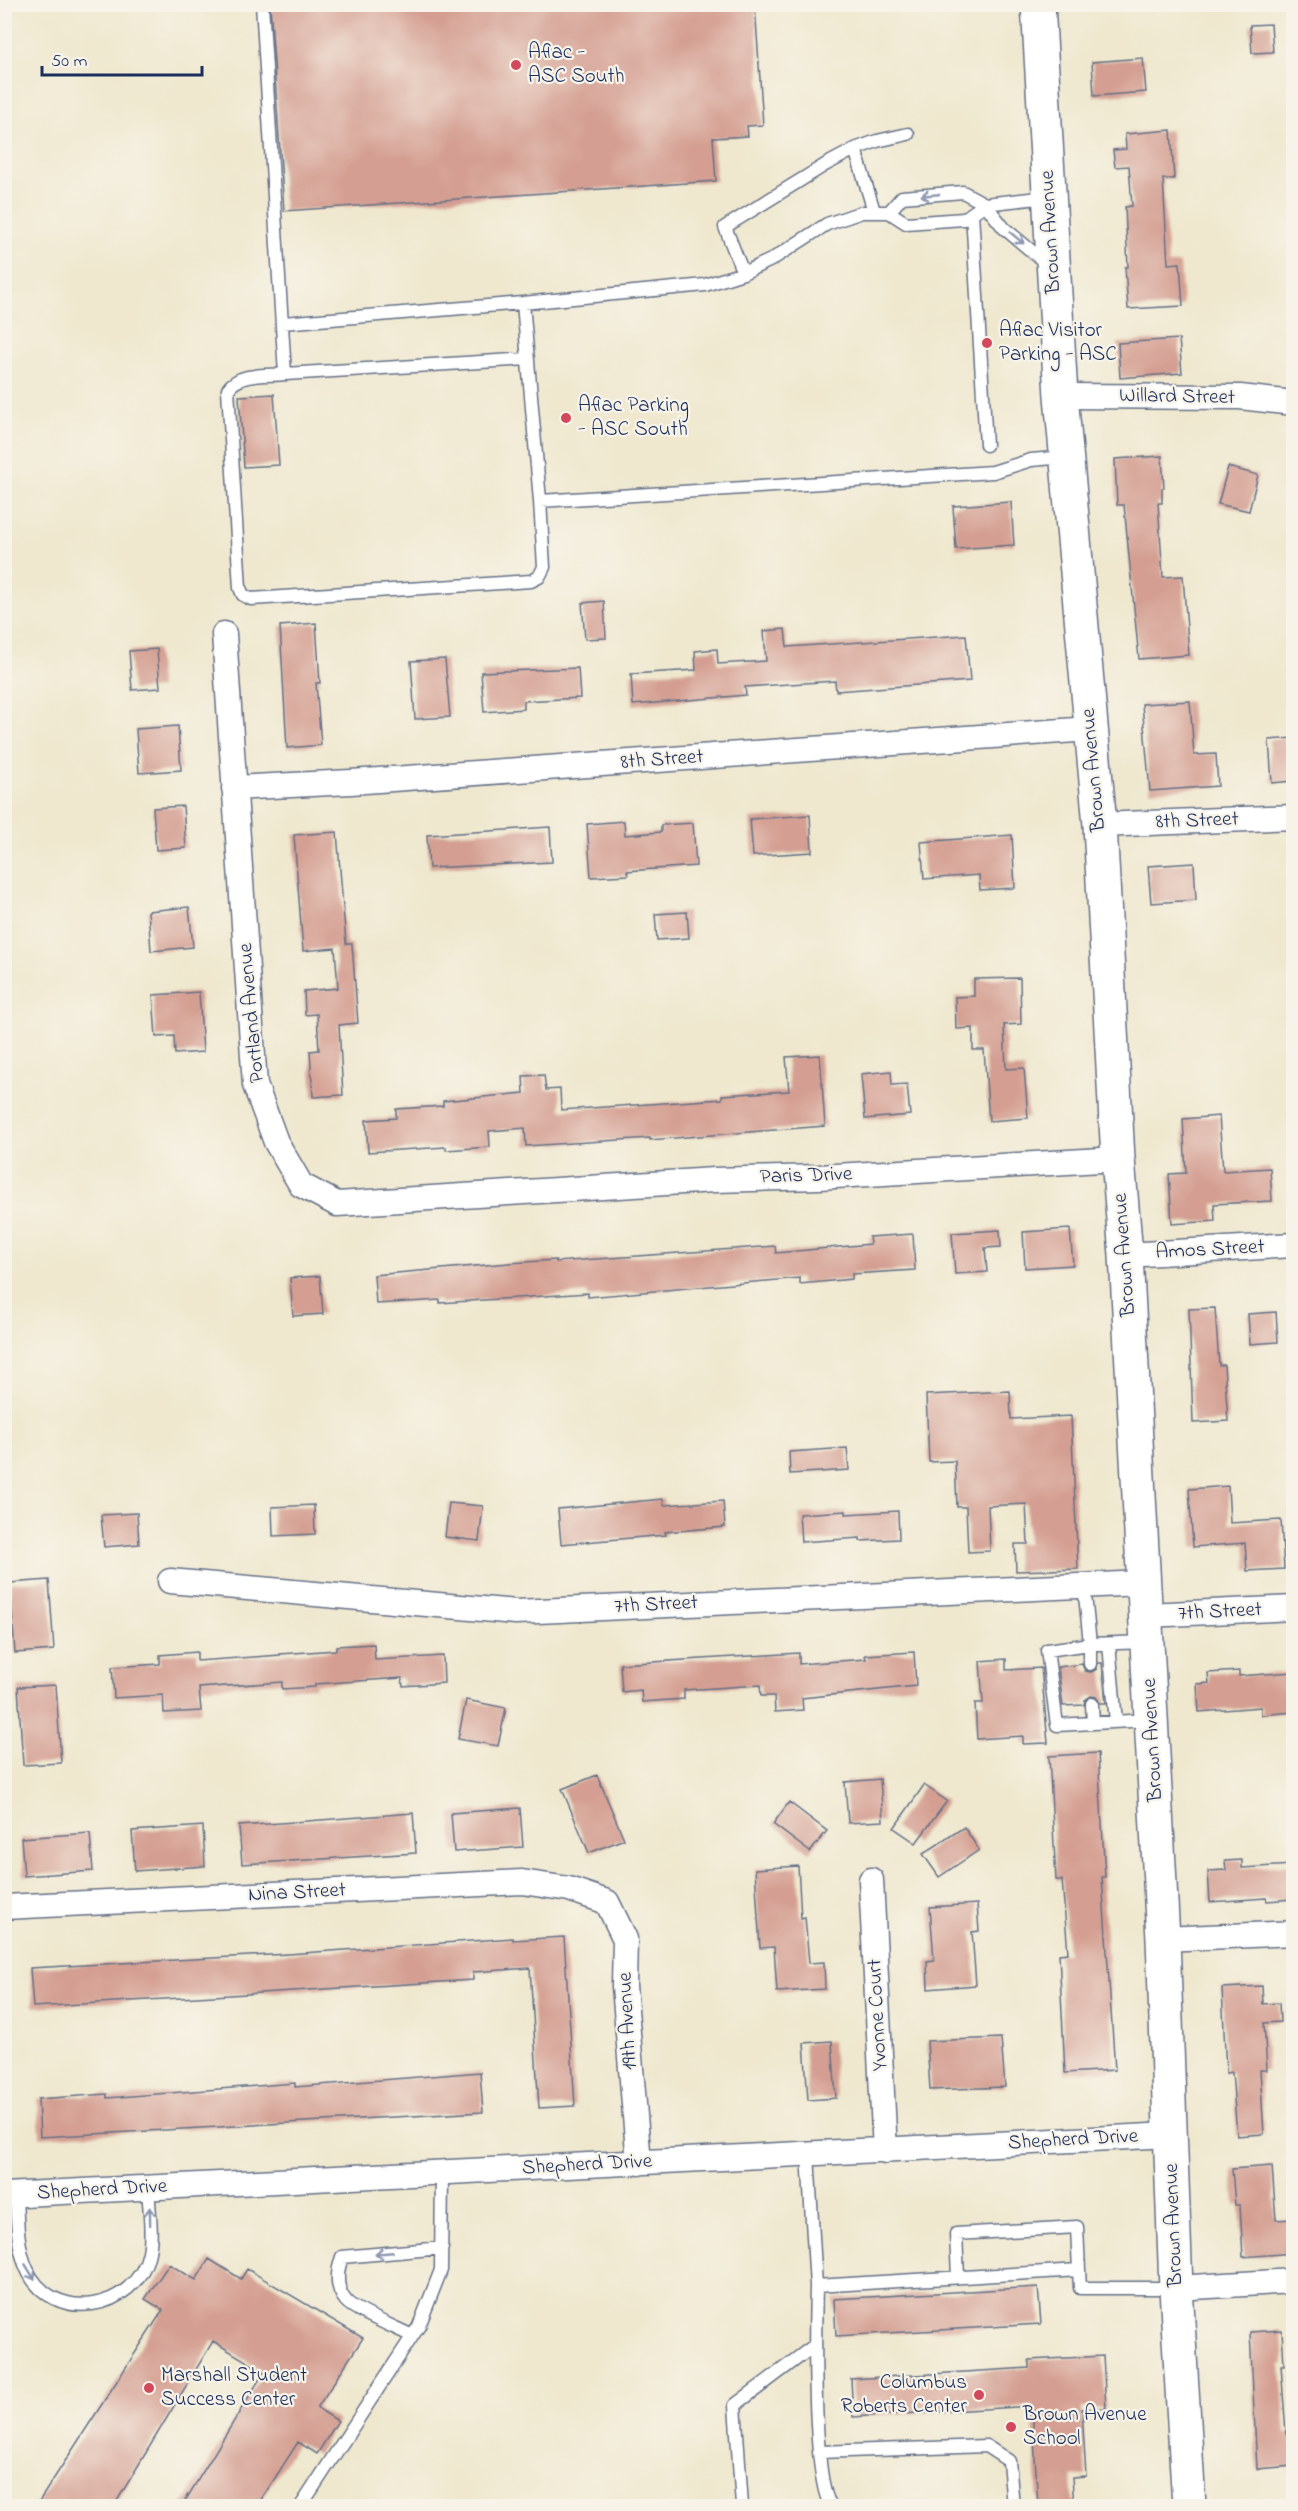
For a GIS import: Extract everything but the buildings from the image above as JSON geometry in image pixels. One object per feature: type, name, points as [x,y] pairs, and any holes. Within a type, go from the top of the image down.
[{"type":"street","name":"Brown Avenue","points":[[1038,4],[1061,396],[1100,825],[1118,1159],[1126,1255],[1142,1582],[1148,1629],[1163,1939],[1176,2288],[1189,2506]]},
{"type":"street","name":"Willard Street","points":[[1061,396],[1240,397],[1293,403]]},
{"type":"street","name":"Portland Avenue","points":[[224,634],[255,1085],[276,1142],[301,1185],[337,1204],[494,1193]]},
{"type":"street","name":"8th Street","points":[[234,788],[363,782],[1090,729]]},
{"type":"street","name":"8th Street","points":[[1100,825],[1293,817]]},
{"type":"street","name":"Paris Drive","points":[[494,1193],[1118,1159]]},
{"type":"street","name":"Amos Street","points":[[1126,1255],[1293,1245]]},
{"type":"street","name":"7th Street","points":[[170,1581],[516,1612],[1142,1582]]},
{"type":"street","name":"7th Street","points":[[1148,1629],[1293,1608]]},
{"type":"street","name":"Yvonne Court","points":[[871,1880],[885,2151]]},
{"type":"street","name":"Nina Street","points":[[4,1907],[522,1882],[569,1889],[589,1896]]},
{"type":"street","name":"19th Avenue","points":[[589,1896],[607,1902],[625,1939],[624,1986],[639,2163]]},
{"type":"street","points":[[1163,1939],[1293,1933]]},
{"type":"street","name":"Shepherd Drive","points":[[10,2195],[1170,2135]]},
{"type":"street","points":[[1176,2288],[1293,2282]]},
{"type":"lane","points":[[262,4],[285,374]]},
{"type":"lane","points":[[743,273],[725,227],[855,149],[908,134]]},
{"type":"lane","points":[[855,149],[874,211]]},
{"type":"lane","points":[[889,212],[902,197],[963,192],[985,204],[1004,228],[1053,269]]},
{"type":"lane","points":[[283,322],[523,303],[705,285],[743,273],[771,260],[827,224],[862,212],[889,212],[906,223],[964,219],[985,204],[1049,197]]},
{"type":"lane","points":[[972,213],[986,446]]},
{"type":"lane","points":[[523,303],[528,359],[540,501],[544,567],[539,577],[531,581],[251,599],[243,595],[240,588],[228,389],[233,381],[241,378],[285,374],[528,359]]},
{"type":"lane","points":[[540,501],[993,472],[1031,460],[1066,457]]},
{"type":"lane","points":[[1084,1585],[1090,1664]]},
{"type":"lane","points":[[1148,1629],[1109,1644],[1089,1644],[1047,1650],[1057,1725],[1152,1720]]},
{"type":"lane","points":[[1109,1644],[1116,1722]]},
{"type":"lane","points":[[1092,1704],[1094,1723]]},
{"type":"lane","points":[[808,2154],[816,2286],[815,2345],[820,2452],[825,2498],[831,2506]]},
{"type":"lane","points":[[301,2506],[419,2326],[441,2270],[442,2172]]},
{"type":"lane","points":[[10,2195],[26,2268],[40,2286],[56,2300],[81,2306],[105,2303],[128,2290],[143,2269],[149,2252],[148,2188]]},
{"type":"lane","points":[[958,2277],[956,2234],[1077,2227],[1080,2288],[1176,2288]]},
{"type":"lane","points":[[412,2336],[346,2302],[338,2287],[337,2270],[342,2257],[442,2248]]},
{"type":"lane","points":[[816,2286],[1080,2270]]},
{"type":"lane","points":[[742,2506],[735,2405],[815,2345]]},
{"type":"lane","points":[[820,2452],[986,2446],[1009,2461],[1013,2506]]},
{"type":"place","name":"Aflac - ASC South","points":[[516,65]]},
{"type":"place","name":"Aflac Visitor Parking - ASC","points":[[987,343]]},
{"type":"place","name":"Aflac Parking - ASC South","points":[[566,418]]},
{"type":"place","name":"Marshall Student Success Center","points":[[149,2388]]},
{"type":"place","name":"Columbus Roberts Center","points":[[979,2395]]},
{"type":"place","name":"Brown Avenue School","points":[[1011,2427]]}]
